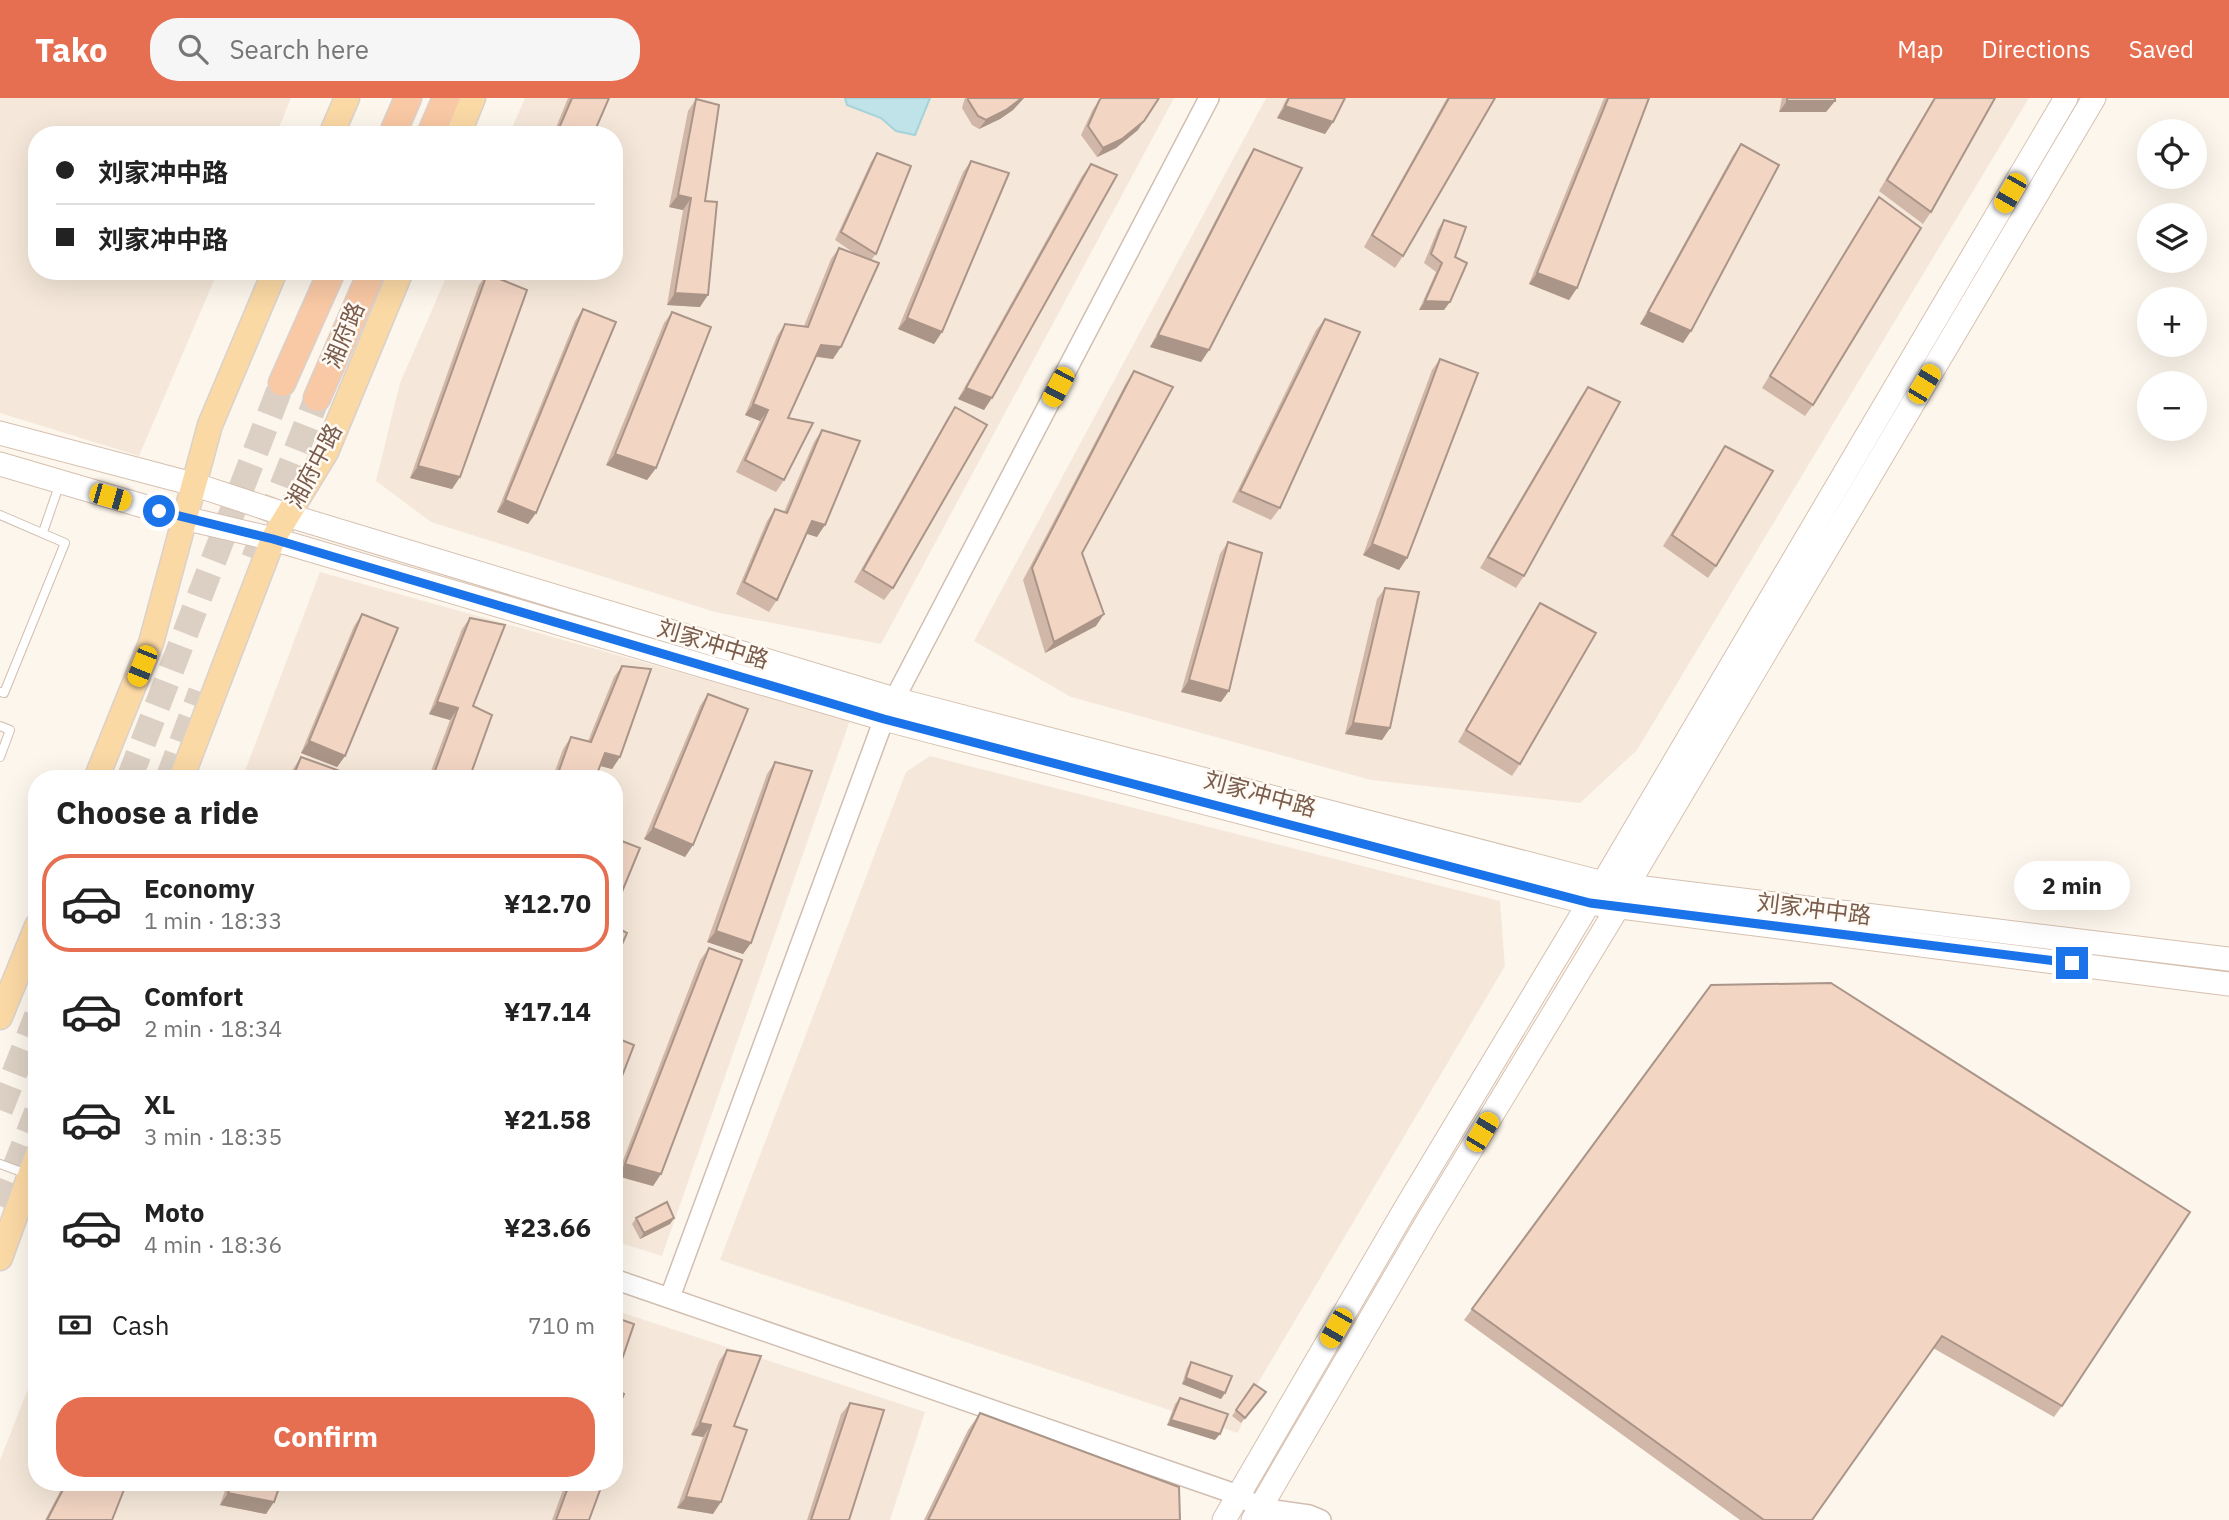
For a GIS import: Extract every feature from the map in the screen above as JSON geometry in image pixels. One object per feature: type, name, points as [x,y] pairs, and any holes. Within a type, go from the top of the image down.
[{"type":"highway","points":[[396,126],[408,98]]},
{"type":"highway","points":[[434,126],[446,98]]},
{"type":"highway","name":"湘府路","points":[[282,383],[328,280]]},
{"type":"highway","name":"湘府路","points":[[317,398],[368,280]]},
{"type":"main road","points":[[335,126],[347,98]]},
{"type":"main road","points":[[462,126],[473,98]]},
{"type":"main road","points":[[1224,1520],[1405,1209],[1603,883],[2066,98]]},
{"type":"main road","points":[[1257,1514],[1427,1222],[1618,907],[1627,886],[2094,98]]},
{"type":"main road","points":[[100,770],[151,643],[210,425],[271,280]]},
{"type":"main road","name":"湘府中路","points":[[184,770],[273,539],[326,452],[397,280]]},
{"type":"main road","name":"刘家冲中路","points":[[0,433],[193,484],[889,709],[1603,883],[2229,959]]},
{"type":"main road","name":"刘家冲中路","points":[[0,464],[184,518],[273,539],[1590,903],[2229,984]]},
{"type":"main road","points":[[0,1017],[28,948]]},
{"type":"main road","points":[[0,1258],[6,1225],[28,1177]]},
{"type":"street","points":[[670,1297],[889,709],[1209,98]]},
{"type":"street","points":[[623,1282],[1238,1495],[1257,1514],[1282,1520]]},
{"type":"street","points":[[1257,1514],[1309,1515],[1321,1520]]},
{"type":"lane","points":[[43,533],[60,483]]},
{"type":"lane","points":[[0,515],[65,543],[4,693],[0,692]]},
{"type":"lane","points":[[0,726],[10,730],[0,757]]},
{"type":"lane","points":[[0,1164],[28,1166]]},
{"type":"shaded area","points":[[0,98],[291,98],[280,126],[28,126],[28,280],[214,280],[139,456],[0,413]]},
{"type":"shaded area","points":[[525,98],[1174,98],[881,644],[715,612],[431,522],[376,481],[400,383],[445,280],[623,280],[623,126],[513,126]]},
{"type":"shaded area","points":[[1266,98],[2029,98],[1637,750],[1580,803],[1371,780],[1071,697],[974,641]]},
{"type":"shaded area","points":[[320,572],[850,720],[662,1256],[623,1244],[623,770],[245,770]]},
{"type":"shaded area","points":[[930,756],[1500,901],[1505,966],[1258,1383],[1238,1433],[720,1260],[906,772]]},
{"type":"shaded area","points":[[623,1313],[925,1412],[890,1520],[0,1520],[0,1460],[28,1389],[28,1491],[623,1491]]},
{"type":"water","points":[[845,98],[930,98],[915,135],[896,131],[881,118],[847,105]]},
{"type":"building","points":[[572,98],[609,98],[597,126],[560,126]]},
{"type":"building","points":[[968,98],[1022,98],[986,120],[978,116]]},
{"type":"building","points":[[1101,98],[1159,98],[1144,121],[1122,139],[1103,148],[1088,126]]},
{"type":"building","points":[[1289,98],[1345,98],[1333,122],[1285,106]]},
{"type":"building","points":[[1449,98],[1495,98],[1403,256],[1372,235]]},
{"type":"building","points":[[1608,98],[1649,98],[1577,288],[1537,273]]},
{"type":"building","points":[[1787,98],[1835,98],[1835,101],[1787,101]]},
{"type":"building","points":[[1935,98],[1995,98],[1931,212],[1887,180]]},
{"type":"building","points":[[696,99],[719,105],[705,201],[717,202],[708,295],[675,293],[691,198],[678,195]]},
{"type":"building","points":[[1741,144],[1779,165],[1691,331],[1648,312]]},
{"type":"building","points":[[1254,149],[1302,168],[1209,350],[1158,335]]},
{"type":"building","points":[[877,153],[911,166],[876,254],[841,232]]},
{"type":"building","points":[[971,161],[1009,173],[942,332],[907,318]]},
{"type":"building","points":[[1091,164],[1117,175],[992,398],[966,388]]},
{"type":"building","points":[[1879,197],[1921,228],[1813,405],[1770,376]]},
{"type":"building","points":[[1444,220],[1466,227],[1455,257],[1467,263],[1450,302],[1425,301],[1442,263],[1431,254]]},
{"type":"building","points":[[839,248],[879,263],[841,347],[821,345],[788,418],[813,423],[784,480],[745,460],[768,410],[753,404],[785,324],[808,327]]},
{"type":"building","points":[[485,280],[502,280],[527,290],[460,477],[418,466]]},
{"type":"building","points":[[583,309],[616,322],[536,513],[505,500]]},
{"type":"building","points":[[672,312],[711,327],[656,468],[615,454]]},
{"type":"building","points":[[1325,319],[1360,332],[1280,508],[1240,491]]},
{"type":"building","points":[[1440,359],[1478,373],[1407,558],[1372,544]]},
{"type":"building","points":[[1134,371],[1173,387],[1082,553],[1104,614],[1054,642],[1032,568]]},
{"type":"building","points":[[1588,387],[1620,402],[1524,576],[1488,557]]},
{"type":"building","points":[[955,407],[987,425],[893,588],[863,570]]},
{"type":"building","points":[[822,430],[860,441],[825,525],[812,521],[777,600],[744,582],[775,509],[787,513]]},
{"type":"building","points":[[1725,446],[1773,471],[1716,566],[1672,535]]},
{"type":"building","points":[[1228,542],[1262,553],[1229,691],[1189,680]]},
{"type":"building","points":[[1385,588],[1419,592],[1390,728],[1353,723]]},
{"type":"building","points":[[1540,603],[1596,633],[1520,764],[1466,730]]},
{"type":"building","points":[[362,614],[398,628],[345,756],[309,741]]},
{"type":"building","points":[[470,618],[505,625],[473,706],[492,715],[472,770],[435,770],[458,708],[437,702]]},
{"type":"building","points":[[622,666],[651,669],[620,757],[605,753],[598,770],[559,770],[571,737],[591,742]]},
{"type":"building","points":[[708,694],[748,709],[693,845],[653,828]]},
{"type":"building","points":[[301,757],[337,770],[296,770]]},
{"type":"building","points":[[775,762],[812,771],[751,943],[716,931]]},
{"type":"building","points":[[623,841],[640,848],[623,889]]},
{"type":"building","points":[[709,948],[742,960],[661,1174],[625,1164]]},
{"type":"building","points":[[1831,983],[2190,1212],[2062,1406],[1942,1336],[1812,1520],[1764,1520],[1472,1309],[1711,985]]},
{"type":"building","points":[[623,1041],[634,1045],[623,1074]]},
{"type":"building","points":[[667,1202],[674,1218],[644,1233],[636,1218]]},
{"type":"building","points":[[623,1320],[634,1324],[623,1356]]},
{"type":"building","points":[[727,1350],[761,1356],[734,1426],[747,1430],[721,1502],[686,1497],[711,1425],[700,1423]]},
{"type":"building","points":[[1191,1362],[1232,1376],[1225,1393],[1186,1378]]},
{"type":"building","points":[[1254,1384],[1266,1392],[1245,1418],[1236,1410]]},
{"type":"building","points":[[1180,1398],[1228,1414],[1220,1434],[1171,1420]]},
{"type":"building","points":[[850,1403],[884,1410],[849,1520],[811,1520]]},
{"type":"building","points":[[980,1413],[1179,1487],[1180,1520],[928,1520]]},
{"type":"building","points":[[62,1491],[123,1491],[112,1520],[47,1520]]},
{"type":"building","points":[[229,1491],[278,1491],[274,1502],[228,1493]]},
{"type":"building","points":[[567,1491],[600,1491],[589,1520],[556,1520]]},
{"type":"tunnel","points":[[132,770],[282,383]]},
{"type":"tunnel","points":[[254,559],[317,398]]},
{"type":"tunnel","points":[[171,770],[201,692]]},
{"type":"tunnel","points":[[0,1110],[28,1039]]},
{"type":"tunnel","points":[[0,1206],[28,1135]]},
{"type":"route","points":[[159,511],[273,539],[884,719],[1590,903],[2072,963]]}]
